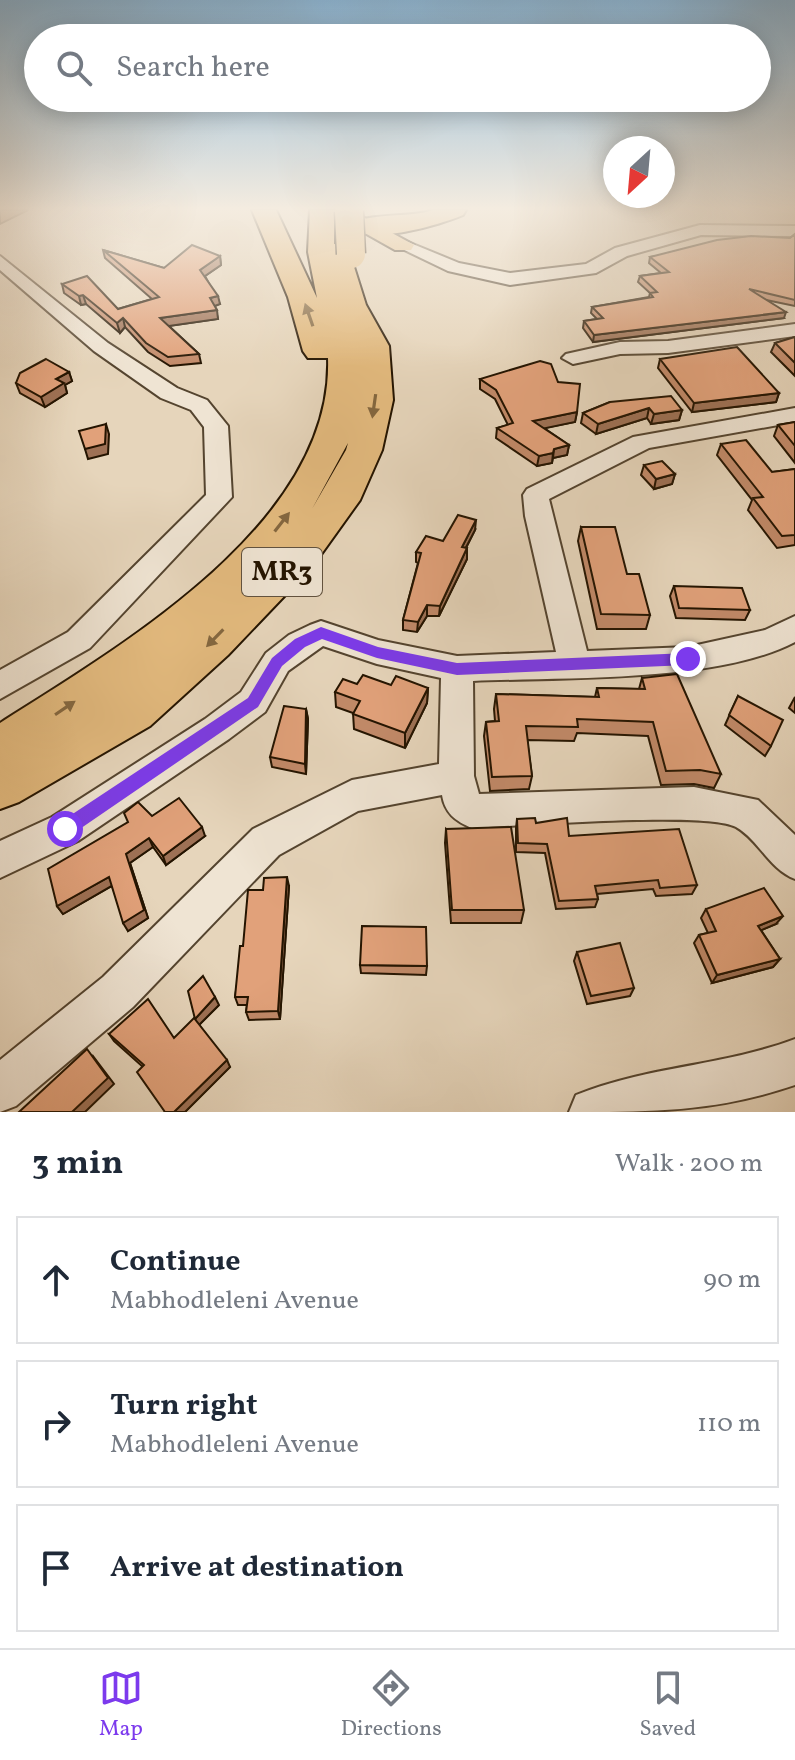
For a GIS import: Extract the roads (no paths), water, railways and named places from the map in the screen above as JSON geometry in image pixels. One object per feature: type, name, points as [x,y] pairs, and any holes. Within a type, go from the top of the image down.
[{"type":"highway","points":[[289,262],[311,319],[319,353],[314,476]]},
{"type":"highway","name":"MR3","points":[[0,751],[179,629],[239,577],[305,493],[333,433],[345,378],[335,302],[341,262]]},
{"type":"highway","name":"MR3","points":[[0,785],[132,711],[212,642],[297,557],[340,500],[364,450],[376,400],[373,346],[351,305],[347,262]]},
{"type":"street","points":[[0,686],[79,640],[219,497],[216,426],[199,405],[169,393],[101,347],[1,262]]},
{"type":"street","points":[[442,262],[510,279],[590,269],[603,262]]},
{"type":"street","points":[[573,358],[620,348],[668,347],[795,330]]},
{"type":"street","points":[[575,665],[538,516],[536,495],[642,442],[795,415]]},
{"type":"street","points":[[0,860],[65,829],[217,729],[253,702],[277,662],[300,643],[321,633],[377,652],[457,669],[688,659],[772,640],[795,628]]},
{"type":"street","points":[[457,669],[456,776],[461,801],[472,811],[694,804],[745,812],[795,861]]},
{"type":"street","points":[[0,1090],[118,992],[266,842],[352,796],[456,776]]},
{"type":"street","points":[[593,1112],[630,1098],[763,1076],[795,1062]]}]
